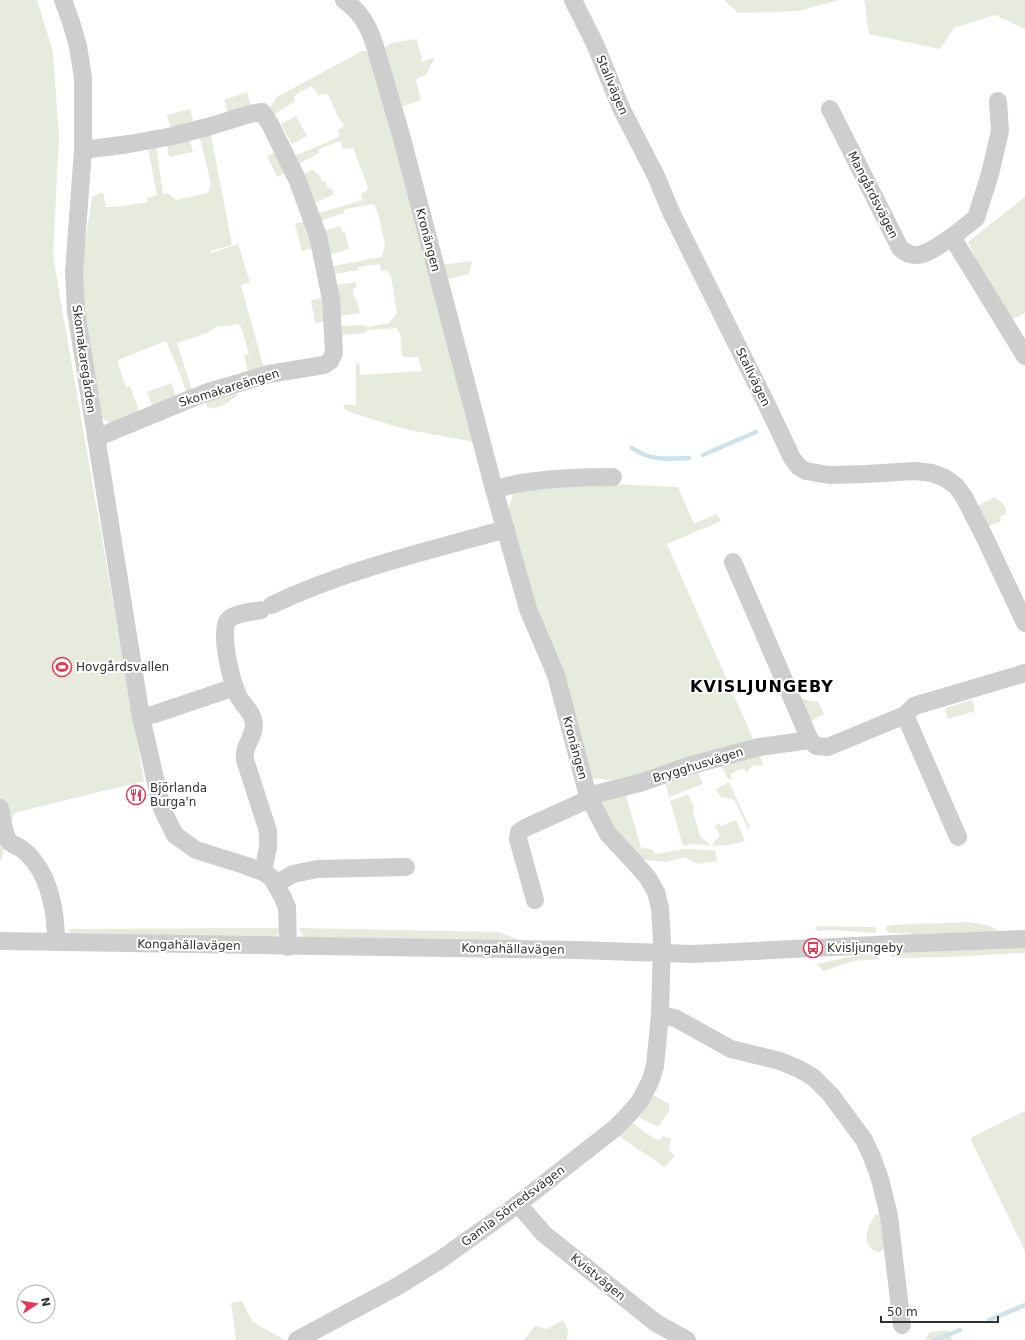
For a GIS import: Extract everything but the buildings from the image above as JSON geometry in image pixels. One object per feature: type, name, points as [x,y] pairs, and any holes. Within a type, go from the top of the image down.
[{"type":"street","name":"Skomakaregården","points":[[63,0],[78,46],[82,78],[83,150],[74,272],[76,311],[141,717],[162,809],[175,835],[196,850],[244,865],[270,878]]},
{"type":"street","name":"Kronängen","points":[[344,0],[351,4],[362,16],[370,30],[374,43],[401,135],[494,489],[528,609],[556,675],[589,798],[608,834],[648,878],[656,892],[660,908],[662,953]]},
{"type":"street","name":"Stallvägen","points":[[573,0],[595,44],[622,108],[656,176],[675,219],[768,406],[792,458],[799,467],[806,471],[829,476],[914,471],[932,473],[945,478],[956,486],[964,497],[1025,624]]},
{"type":"street","name":"Mangårdsvägen","points":[[830,109],[900,248],[905,252],[917,256],[923,254],[963,230],[976,218],[990,174],[1000,131],[998,101]]},
{"type":"street","name":"Skomakareängen","points":[[83,150],[173,136],[262,112],[270,124],[297,179],[318,236],[331,299],[334,353],[330,360],[324,365],[270,374],[205,393],[96,438]]},
{"type":"street","points":[[952,237],[1025,356]]},
{"type":"street","points":[[494,489],[526,482],[554,479],[575,477],[613,477]]},
{"type":"street","points":[[288,947],[287,907],[270,878],[268,831],[244,754],[254,730],[253,720],[246,705],[240,699],[235,687],[228,663],[225,625],[228,620],[234,616],[266,608],[324,583],[506,529]]},
{"type":"street","points":[[733,562],[810,740]]},
{"type":"street","name":"Brygghusvägen","points":[[535,900],[518,839],[519,832],[589,798],[643,782],[688,766],[759,747],[810,740],[816,746],[828,747],[905,715],[914,706],[1025,673]]},
{"type":"street","points":[[141,717],[155,714],[235,687]]},
{"type":"street","points":[[905,715],[958,838]]},
{"type":"street","points":[[0,808],[4,830],[10,842],[22,849],[34,861],[43,876],[49,891],[56,919],[56,942]]},
{"type":"street","points":[[270,878],[317,869],[406,867]]},
{"type":"street","name":"Kongahällavägen","points":[[0,941],[288,947],[578,950],[692,954],[1025,939]]},
{"type":"street","name":"Gamla Sörredsvägen","points":[[297,1340],[398,1286],[440,1260],[518,1204],[614,1129],[629,1114],[640,1101],[650,1082],[655,1066],[660,1015],[662,953]]},
{"type":"street","points":[[660,1015],[675,1018],[731,1049],[780,1061],[813,1077],[831,1095],[864,1140],[880,1178],[889,1216],[902,1325]]},
{"type":"street","name":"Kvistvägen","points":[[518,1204],[544,1234],[656,1323],[687,1340]]},
{"type":"shaded area","name":"Hovgårdsvallen","points":[[0,0],[37,0],[53,52],[59,136],[53,256],[144,781],[14,813],[1,860],[0,860]]},
{"type":"shaded area","points":[[724,0],[839,0],[798,11],[738,13]]},
{"type":"shaded area","points":[[864,0],[1025,0],[1025,29],[995,15],[954,28],[940,49],[869,34]]},
{"type":"shaded area","points":[[417,39],[422,62],[435,57],[426,75],[416,80],[421,100],[399,107],[384,49],[391,43]]},
{"type":"shaded area","points":[[362,51],[366,51],[373,61],[480,443],[404,429],[349,412],[343,405],[356,405],[356,363],[359,363],[360,375],[422,371],[418,357],[404,357],[402,355],[400,333],[397,328],[368,330],[365,333],[342,335],[341,326],[364,325],[368,327],[389,323],[397,313],[391,275],[385,270],[381,271],[380,264],[359,267],[358,270],[334,274],[332,266],[382,257],[385,245],[378,213],[374,204],[345,209],[343,213],[321,221],[319,213],[363,200],[361,193],[366,192],[368,187],[353,148],[343,149],[340,141],[319,149],[319,153],[299,164],[295,156],[340,136],[337,130],[345,126],[338,117],[328,94],[319,96],[312,86],[298,93],[294,97],[294,102],[273,115],[270,107],[277,97]]},
{"type":"shaded area","points":[[247,92],[251,106],[228,114],[224,100]]},
{"type":"shaded area","points":[[190,109],[194,124],[171,130],[167,115]]},
{"type":"shaded area","points":[[296,116],[307,136],[292,144],[281,124]]},
{"type":"shaded area","points":[[210,130],[232,245],[210,251],[211,253],[238,244],[250,282],[241,285],[264,369],[248,373],[244,355],[249,354],[239,324],[218,326],[207,333],[177,343],[192,390],[186,392],[166,341],[118,360],[126,388],[130,386],[139,411],[113,423],[108,422],[102,418],[83,300],[82,263],[92,197],[103,192],[106,207],[115,207],[147,202],[147,198],[157,195],[148,148],[156,146],[163,194],[168,193],[176,200],[208,193],[211,184],[199,134]]},
{"type":"shaded area","points":[[189,137],[193,152],[169,157],[167,145]]},
{"type":"shaded area","points":[[280,150],[290,171],[277,177],[267,156]]},
{"type":"shaded area","points":[[313,170],[320,176],[322,182],[325,181],[328,189],[331,188],[334,194],[314,203],[304,174]]},
{"type":"shaded area","points":[[1025,197],[1025,313],[1009,321],[978,264],[968,242]]},
{"type":"shaded area","points":[[309,220],[317,247],[302,251],[295,224]]},
{"type":"shaded area","points":[[340,226],[342,232],[345,232],[349,249],[330,255],[323,231]]},
{"type":"shaded area","points":[[472,261],[469,274],[444,280],[441,265]]},
{"type":"shaded area","points":[[355,282],[357,287],[353,289],[354,298],[356,298],[360,313],[340,316],[336,285]]},
{"type":"shaded area","points":[[327,297],[331,320],[315,323],[311,300]]},
{"type":"shaded area","points":[[171,383],[176,397],[153,407],[147,392]]},
{"type":"shaded area","points":[[234,389],[237,396],[230,401],[219,407],[207,407],[205,398]]},
{"type":"shaded area","points":[[583,483],[678,487],[694,524],[717,514],[721,521],[667,544],[754,741],[617,781],[591,778],[507,515],[513,494],[534,485]]},
{"type":"shaded area","points":[[995,497],[1005,506],[1006,514],[1000,517],[1001,521],[990,526],[984,526],[975,507]]},
{"type":"shaded area","points":[[801,699],[818,702],[824,714],[811,721]]},
{"type":"shaded area","points":[[972,700],[975,711],[948,719],[945,708]]},
{"type":"shaded area","points":[[759,753],[763,765],[752,766],[746,773],[744,768],[730,774],[732,779],[728,779],[721,765]]},
{"type":"shaded area","points":[[697,770],[703,784],[669,797],[664,780]]},
{"type":"shaded area","points":[[729,782],[750,828],[748,829],[735,801],[721,797],[716,789]]},
{"type":"shaded area","points":[[625,792],[641,848],[651,849],[656,854],[685,849],[715,850],[717,861],[698,864],[684,857],[666,862],[643,860],[601,814],[601,801]]},
{"type":"shaded area","points":[[688,794],[694,807],[693,811],[700,836],[710,845],[692,844],[683,846],[670,801]]},
{"type":"shaded area","points":[[736,820],[745,841],[728,845],[713,846],[713,843],[719,837],[718,830],[715,827],[719,823],[721,826]]},
{"type":"shaded area","points":[[969,922],[988,926],[998,931],[915,934],[890,933],[886,929],[887,926],[892,925]]},
{"type":"shaded area","points":[[816,926],[875,927],[876,933],[833,930],[817,931]]},
{"type":"shaded area","points":[[280,928],[277,935],[273,937],[71,933],[68,929]]},
{"type":"shaded area","points":[[299,928],[496,932],[524,941],[304,937]]},
{"type":"shaded area","points":[[1025,946],[1025,953],[946,957],[891,957],[891,954],[917,951]]},
{"type":"shaded area","points":[[878,954],[878,959],[853,961],[824,971],[816,964],[855,956]]},
{"type":"shaded area","points":[[654,1095],[669,1104],[669,1111],[658,1127],[640,1118],[639,1115]]},
{"type":"shaded area","points":[[1025,1111],[1025,1251],[970,1138]]},
{"type":"shaded area","points":[[631,1122],[653,1138],[659,1140],[663,1136],[671,1139],[669,1149],[675,1155],[665,1167],[617,1135]]},
{"type":"shaded area","points":[[876,1214],[880,1215],[885,1246],[882,1251],[878,1252],[872,1249],[867,1241],[870,1224]]},
{"type":"shaded area","points":[[242,1301],[253,1322],[283,1339],[236,1340],[231,1303]]},
{"type":"shaded area","points":[[563,1320],[568,1331],[567,1340],[524,1340],[535,1326],[547,1329]]},
{"type":"shaded area","points":[[947,1330],[953,1340],[925,1340],[930,1332]]},
{"type":"waterway","points":[[703,455],[756,432]]},
{"type":"waterway","points":[[632,448],[653,457],[666,459],[689,458]]},
{"type":"waterway","points":[[989,1320],[1025,1305]]},
{"type":"waterway","points":[[935,1340],[960,1330]]},
{"type":"place","name":"Hovgårdsvallen","points":[[62,667]]},
{"type":"place","name":"Björlanda Burga'n","points":[[136,795]]},
{"type":"place","name":"Kvisljungeby","points":[[813,948]]},
{"type":"district","name":"KVISLJUNGEBY","points":[[762,686]]}]
